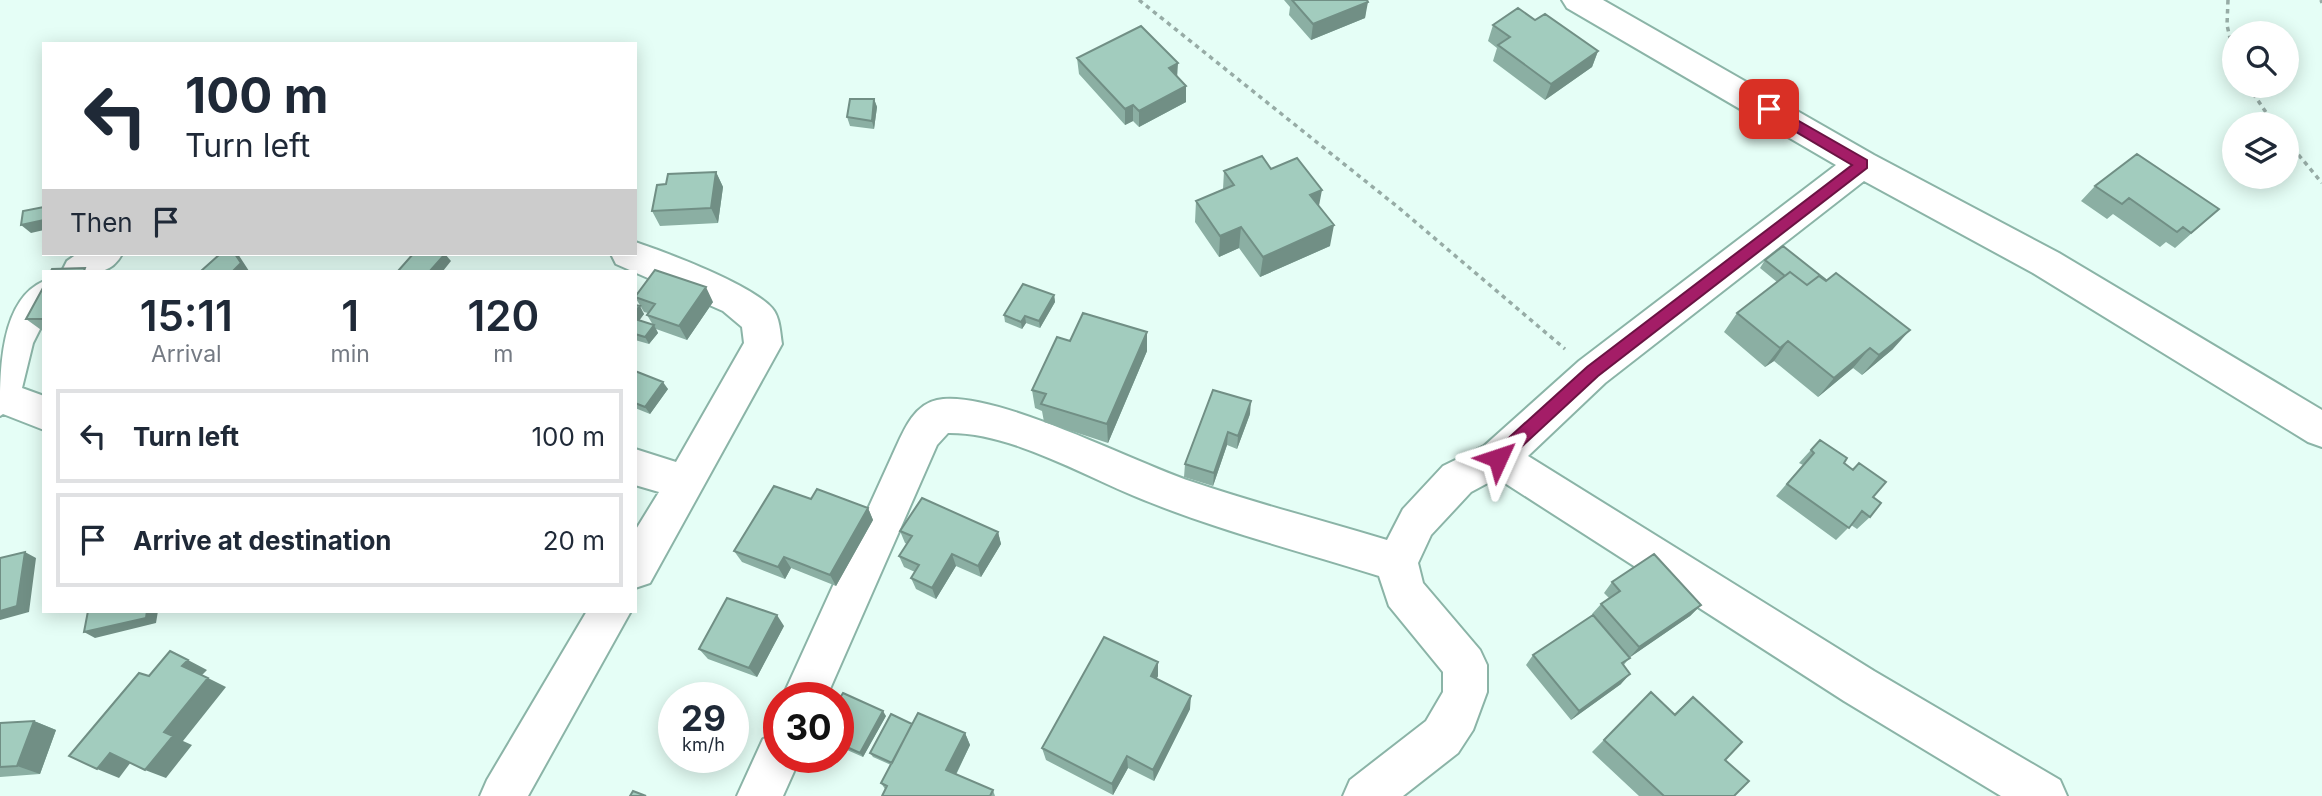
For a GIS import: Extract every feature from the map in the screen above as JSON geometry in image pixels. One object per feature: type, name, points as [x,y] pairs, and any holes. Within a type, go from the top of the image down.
[{"type":"street","points":[[1578,0],[1862,164],[2046,263],[2322,430]]},
{"type":"street","points":[[1366,796],[1442,737],[1457,715],[1465,692],[1465,665],[1404,593],[1397,562],[1417,523],[1457,479],[1498,458],[1592,372],[1862,164]]},
{"type":"street","points":[[81,270],[101,256]]},
{"type":"street","points":[[634,256],[736,300],[761,320],[762,344],[687,483],[637,566]]},
{"type":"street","points":[[42,298],[32,305],[22,320],[0,397],[42,412]]},
{"type":"street","points":[[811,682],[906,468],[923,433],[938,416],[956,415],[1013,429],[1166,490],[1397,562]]},
{"type":"street","points":[[1498,458],[1859,686],[2044,796]]},
{"type":"street","points":[[637,468],[687,483]]},
{"type":"street","points":[[503,796],[609,613]]},
{"type":"street","points":[[760,796],[771,773]]},
{"type":"path","points":[[1139,0],[1399,208],[1592,372]]},
{"type":"path","points":[[2227,21],[2228,0]]},
{"type":"path","points":[[2299,155],[2322,183]]},
{"type":"building","points":[[1292,0],[1367,0],[1368,2],[1313,24]]},
{"type":"building","points":[[1518,8],[1535,20],[1545,14],[1598,51],[1551,84],[1498,45],[1510,37],[1493,25]]},
{"type":"building","points":[[1141,26],[1178,63],[1169,68],[1186,86],[1139,111],[1133,105],[1125,109],[1077,58]]},
{"type":"building","points":[[850,99],[874,99],[872,121],[847,117]]},
{"type":"building","points":[[2137,154],[2219,209],[2191,233],[2183,227],[2177,232],[2129,198],[2122,204],[2095,186]]},
{"type":"building","points":[[1262,156],[1271,169],[1297,158],[1322,190],[1310,195],[1334,225],[1263,257],[1241,227],[1220,236],[1196,201],[1234,185],[1224,171]]},
{"type":"building","points":[[716,172],[711,208],[652,211],[657,185],[666,184],[668,174]]},
{"type":"building","points":[[42,207],[42,220],[21,225],[23,211]]},
{"type":"building","points":[[1783,246],[1826,280],[1819,276],[1807,285],[1790,272],[1785,276],[1765,260]]},
{"type":"building","points":[[218,256],[236,256],[241,263],[234,270],[202,270]]},
{"type":"building","points":[[411,256],[443,256],[431,270],[399,270]]},
{"type":"building","points":[[85,268],[84,270],[52,269]]},
{"type":"building","points":[[655,270],[706,287],[679,326],[647,315],[655,304],[637,298]]},
{"type":"building","points":[[1790,272],[1807,285],[1819,276],[1826,281],[1836,273],[1910,330],[1879,355],[1870,348],[1834,378],[1788,341],[1780,348],[1737,313]]},
{"type":"building","points":[[1023,284],[1054,295],[1039,321],[1025,316],[1021,322],[1004,315]]},
{"type":"building","points":[[42,290],[42,319],[26,319]]},
{"type":"building","points":[[1083,313],[1147,332],[1107,424],[1041,404],[1046,394],[1032,390],[1057,337],[1070,341]]},
{"type":"building","points":[[637,320],[654,325],[645,337],[637,335]]},
{"type":"building","points":[[637,372],[663,382],[645,407],[637,404]]},
{"type":"building","points":[[1213,390],[1251,401],[1238,436],[1228,432],[1214,473],[1185,464]]},
{"type":"building","points":[[1820,440],[1847,458],[1844,463],[1853,470],[1859,463],[1886,482],[1873,497],[1881,503],[1870,517],[1862,511],[1849,528],[1787,484],[1814,453],[1811,450]]},
{"type":"building","points":[[774,486],[811,499],[817,489],[868,508],[830,575],[784,557],[778,567],[734,551]]},
{"type":"building","points":[[922,498],[998,532],[978,566],[952,554],[932,588],[911,578],[919,565],[899,556],[912,536],[900,531]]},
{"type":"building","points":[[25,552],[17,606],[0,611],[0,558]]},
{"type":"building","points":[[1654,554],[1701,605],[1639,647],[1601,604],[1620,591],[1612,582]]},
{"type":"building","points":[[727,598],[777,615],[749,668],[699,649]]},
{"type":"building","points":[[88,613],[147,613],[146,618],[84,632]]},
{"type":"building","points":[[1593,615],[1630,658],[1622,663],[1630,674],[1579,711],[1533,655]]},
{"type":"building","points":[[1104,637],[1158,662],[1151,676],[1191,696],[1153,770],[1127,756],[1112,784],[1042,748]]},
{"type":"building","points":[[170,651],[188,660],[182,666],[208,678],[164,732],[173,736],[145,770],[110,753],[97,769],[69,756],[139,673],[149,676]]},
{"type":"building","points":[[1651,692],[1675,715],[1693,697],[1742,742],[1725,760],[1749,781],[1734,796],[1664,796],[1604,740]]},
{"type":"building","points":[[854,698],[883,711],[860,753],[854,750]]},
{"type":"building","points":[[918,713],[965,733],[946,770],[993,790],[990,796],[882,796],[887,786],[881,783]]},
{"type":"building","points":[[891,714],[912,724],[892,763],[870,753]]},
{"type":"building","points":[[34,721],[17,766],[0,767],[0,723]]},
{"type":"building","points":[[633,791],[646,796],[630,796]]},
{"type":"route","points":[[1498,458],[1592,372],[1862,164],[1769,109]]}]
